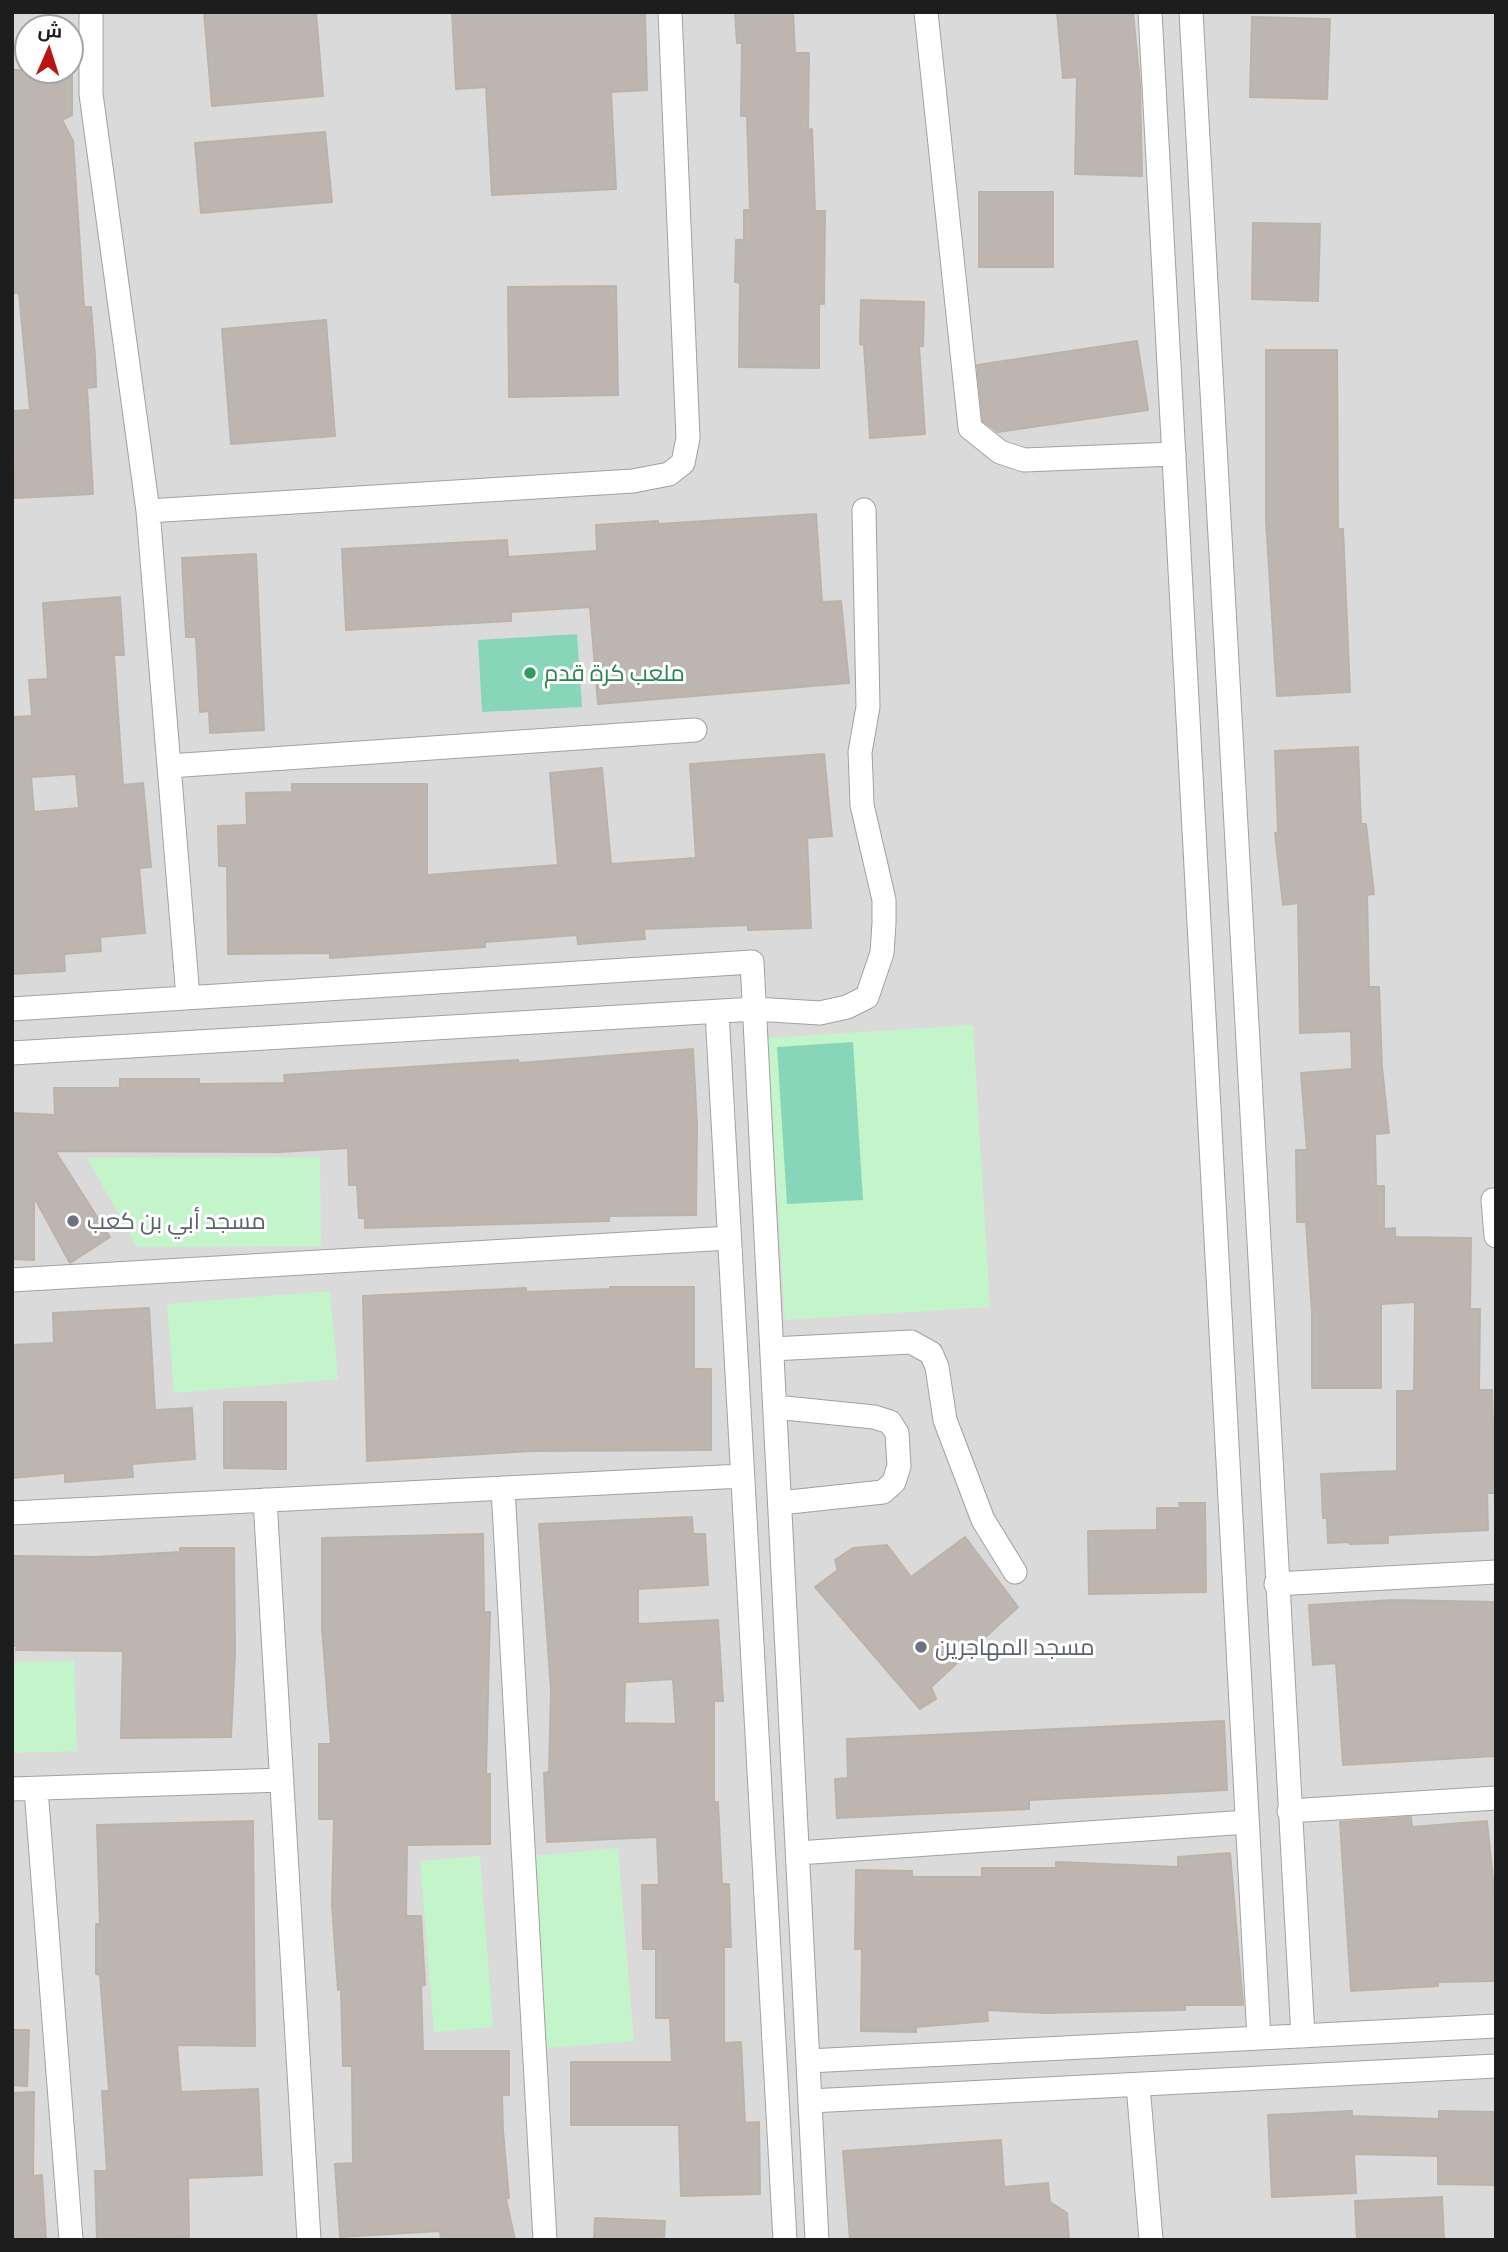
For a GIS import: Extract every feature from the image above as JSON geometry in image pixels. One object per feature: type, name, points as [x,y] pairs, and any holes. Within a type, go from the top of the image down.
[{"type":"street","points":[[91,12],[91,94],[148,511],[188,997]]},
{"type":"street","points":[[148,511],[633,481],[669,474],[683,463],[688,438],[670,12]]},
{"type":"street","points":[[926,12],[971,428],[1000,452],[1024,460],[1174,454]]},
{"type":"street","points":[[1150,12],[1259,2038]]},
{"type":"street","points":[[1191,12],[1303,2036]]},
{"type":"street","points":[[12,1053],[755,1009],[820,1013],[847,1007],[867,997],[882,953],[884,900],[862,805],[860,752],[868,707],[864,510]]},
{"type":"street","points":[[169,766],[695,730]]},
{"type":"street","points":[[12,1009],[752,962],[817,2240]]},
{"type":"street","points":[[717,1012],[785,2240]]},
{"type":"street","points":[[1493,1200],[1496,1236]]},
{"type":"street","points":[[12,1280],[729,1238]]},
{"type":"street","points":[[772,1349],[911,1342],[931,1353],[937,1367],[945,1420],[978,1508],[1015,1572]]},
{"type":"street","points":[[775,1407],[874,1417],[890,1422],[897,1433],[899,1466],[894,1482],[883,1492],[780,1503]]},
{"type":"street","points":[[12,1513],[742,1476]]},
{"type":"street","points":[[503,1488],[545,2240]]},
{"type":"street","points":[[265,1500],[309,2240]]},
{"type":"street","points":[[1276,1584],[1496,1572]]},
{"type":"street","points":[[12,1789],[282,1780]]},
{"type":"street","points":[[36,1788],[71,2240]]},
{"type":"street","points":[[1289,1811],[1496,1798]]},
{"type":"street","points":[[798,1853],[1247,1822]]},
{"type":"street","points":[[808,2061],[1496,2026]]},
{"type":"street","points":[[810,2101],[1496,2066]]},
{"type":"street","points":[[1138,2085],[1151,2240]]},
{"type":"shaded area","points":[[12,12],[1496,12],[1496,2240],[12,2240]]},
{"type":"green space","name":"ملعب كرة قدم","points":[[577,634],[582,707],[482,712],[478,640]]},
{"type":"green space","points":[[973,1025],[990,1307],[785,1320],[767,1038]]},
{"type":"green space","points":[[853,1042],[863,1200],[787,1204],[777,1047]]},
{"type":"green space","points":[[320,1157],[321,1246],[137,1247],[87,1158]]},
{"type":"green space","points":[[330,1291],[338,1379],[174,1393],[167,1304]]},
{"type":"green space","points":[[74,1661],[77,1751],[12,1753],[12,1662]]},
{"type":"green space","points":[[618,1848],[634,2041],[546,2048],[531,1856]]},
{"type":"green space","points":[[480,1856],[493,2027],[434,2032],[420,1861]]},
{"type":"building","points":[[204,12],[316,12],[323,96],[212,106]]},
{"type":"building","points":[[452,12],[645,12],[647,90],[611,92],[616,189],[492,195],[486,87],[456,89]]},
{"type":"building","points":[[735,12],[793,12],[795,53],[809,53],[808,130],[812,129],[815,211],[825,211],[824,304],[819,304],[819,368],[739,367],[740,283],[735,282],[736,240],[744,240],[744,210],[750,210],[747,116],[741,116],[742,43],[737,43]]},
{"type":"building","points":[[1057,12],[1133,12],[1140,85],[1142,176],[1075,174],[1077,77],[1063,78]]},
{"type":"building","points":[[1252,17],[1330,19],[1327,99],[1250,97]]},
{"type":"building","points":[[14,70],[14,84],[72,84],[72,115],[62,120],[73,141],[84,307],[91,307],[96,387],[87,388],[93,494],[15,498],[12,411],[30,410],[19,293],[12,293]]},
{"type":"building","points":[[325,132],[332,202],[201,213],[195,143]]},
{"type":"building","points":[[979,192],[1053,192],[1053,267],[979,267]]},
{"type":"building","points":[[1253,223],[1320,224],[1318,301],[1252,299]]},
{"type":"building","points":[[616,286],[618,395],[509,397],[508,287]]},
{"type":"building","points":[[861,300],[924,302],[923,346],[919,346],[925,434],[870,438],[864,345],[860,344]]},
{"type":"building","points":[[326,320],[335,436],[231,444],[222,329]]},
{"type":"building","points":[[1137,341],[1148,410],[998,432],[983,421],[977,365]]},
{"type":"building","points":[[1266,350],[1337,350],[1338,529],[1343,529],[1350,692],[1277,696],[1266,520]]},
{"type":"building","points":[[816,514],[822,602],[841,601],[849,683],[598,704],[590,607],[511,612],[511,621],[346,630],[342,549],[507,540],[508,557],[597,551],[596,525]]},
{"type":"building","points":[[256,554],[264,730],[210,733],[209,711],[200,712],[196,637],[186,637],[182,558]]},
{"type":"building","points":[[120,597],[124,655],[114,655],[123,785],[143,783],[151,867],[139,868],[145,933],[100,937],[101,951],[64,954],[65,971],[12,974],[12,717],[32,716],[29,680],[48,679],[43,603]],"holes":[[[76,774],[79,808],[34,812],[31,777]]]},
{"type":"building","points":[[1358,747],[1361,824],[1366,824],[1374,894],[1367,895],[1369,987],[1379,987],[1382,1067],[1389,1133],[1375,1134],[1376,1186],[1384,1186],[1384,1229],[1395,1228],[1395,1237],[1471,1238],[1470,1309],[1480,1309],[1479,1390],[1492,1390],[1495,1493],[1487,1493],[1488,1530],[1388,1535],[1388,1543],[1350,1544],[1328,1543],[1327,1518],[1323,1518],[1321,1474],[1397,1471],[1397,1391],[1414,1391],[1415,1302],[1381,1304],[1381,1388],[1312,1388],[1312,1313],[1306,1222],[1297,1222],[1296,1150],[1307,1150],[1301,1073],[1352,1069],[1351,1031],[1300,1033],[1298,903],[1283,905],[1275,833],[1278,833],[1275,751]]},
{"type":"building","points":[[824,754],[832,836],[807,838],[811,928],[748,930],[748,925],[644,929],[645,939],[578,944],[577,935],[485,942],[485,947],[330,958],[330,953],[228,954],[227,866],[219,866],[218,826],[247,825],[246,793],[292,792],[292,784],[427,784],[427,875],[558,865],[550,773],[602,768],[611,864],[696,858],[690,764]]},
{"type":"building","points":[[693,1049],[697,1125],[696,1215],[609,1216],[609,1221],[365,1228],[365,1218],[359,1218],[357,1185],[349,1185],[348,1148],[279,1152],[55,1151],[110,1237],[70,1263],[34,1197],[34,1260],[12,1259],[12,1113],[55,1115],[54,1088],[120,1088],[120,1079],[199,1079],[199,1084],[285,1083],[284,1075],[518,1060],[519,1063]]},
{"type":"building","points":[[610,1287],[694,1287],[694,1369],[711,1369],[711,1450],[532,1451],[367,1461],[363,1296]]},
{"type":"building","points":[[149,1308],[155,1410],[192,1408],[195,1459],[132,1464],[133,1477],[65,1482],[65,1473],[12,1478],[12,1345],[54,1343],[53,1313]]},
{"type":"building","points":[[224,1402],[286,1402],[286,1469],[224,1468]]},
{"type":"building","points":[[1179,1503],[1205,1503],[1206,1592],[1089,1594],[1088,1531],[1157,1530],[1157,1508],[1180,1508]]},
{"type":"building","points":[[692,1517],[693,1534],[705,1534],[708,1585],[638,1589],[638,1624],[718,1620],[723,1701],[714,1701],[714,1802],[718,1802],[722,1884],[729,1884],[731,1947],[724,1947],[724,2043],[741,2042],[745,2123],[759,2122],[760,2194],[681,2196],[679,2125],[571,2125],[571,2062],[672,2062],[670,2018],[656,2018],[656,1949],[643,1949],[642,1885],[659,1885],[657,1837],[547,1842],[544,1773],[549,1772],[551,1690],[539,1524]],"holes":[[[673,1679],[676,1724],[624,1723],[625,1682]]]},
{"type":"building","points":[[483,1534],[484,1612],[490,1612],[486,1774],[490,1774],[490,1844],[407,1845],[406,1916],[421,1916],[425,1985],[421,1986],[423,2051],[509,2051],[509,2095],[502,2095],[503,2131],[509,2198],[506,2199],[515,2240],[441,2240],[440,2231],[340,2237],[335,2164],[353,2163],[352,2066],[343,2066],[341,1989],[338,1990],[332,1905],[334,1819],[319,1819],[319,1744],[331,1744],[322,1628],[322,1538]]},
{"type":"building","name":"مسجد المهاجرين","points":[[965,1537],[1018,1607],[931,1687],[936,1699],[920,1709],[815,1587],[838,1570],[835,1560],[853,1548],[887,1545],[911,1577]]},
{"type":"building","points":[[180,1548],[234,1548],[235,1653],[231,1737],[121,1738],[123,1651],[16,1650],[17,1646],[12,1646],[12,1556],[94,1557],[180,1552]]},
{"type":"building","points":[[1394,1600],[1496,1602],[1496,1756],[1343,1765],[1336,1663],[1313,1665],[1309,1605]]},
{"type":"building","points":[[1224,1721],[1227,1790],[1029,1800],[1029,1809],[837,1818],[835,1779],[848,1778],[847,1739]]},
{"type":"building","points":[[1411,1817],[1412,1827],[1487,1821],[1496,1908],[1496,1981],[1438,1982],[1438,1986],[1351,1991],[1340,1822]]},
{"type":"building","points":[[253,1821],[255,2046],[177,2045],[181,2092],[258,2089],[262,2175],[188,2178],[189,2237],[97,2240],[95,2171],[107,2171],[102,2091],[109,2091],[100,1975],[96,1974],[96,1924],[100,1924],[97,1825]]},
{"type":"building","points":[[1230,1853],[1243,2005],[1185,2005],[1185,2010],[1044,2013],[987,2010],[988,2021],[916,2027],[916,2032],[861,2031],[862,1949],[855,1949],[856,1870],[912,1871],[912,1877],[982,1877],[982,1868],[1056,1868],[1056,1862],[1178,1867],[1178,1857]]},
{"type":"building","points":[[12,2030],[29,2030],[27,2086],[12,2085]]},
{"type":"building","points":[[34,2092],[33,2176],[42,2175],[46,2240],[12,2240],[12,2093]]},
{"type":"building","points":[[1352,2111],[1352,2116],[1439,2119],[1439,2111],[1496,2112],[1496,2185],[1438,2184],[1438,2156],[1354,2154],[1356,2193],[1272,2197],[1268,2115]]},
{"type":"building","points":[[1001,2140],[1004,2187],[1048,2183],[1050,2202],[1067,2213],[1069,2240],[850,2240],[843,2151]]},
{"type":"building","points":[[1442,2197],[1444,2240],[1357,2240],[1355,2201]]},
{"type":"building","points":[[595,2218],[665,2221],[664,2240],[594,2240]]},
{"type":"place","name":"ملعب كرة قدم","points":[[530,673]]},
{"type":"place","name":"مسجد أبي بن كعب","points":[[73,1221]]},
{"type":"place","name":"مسجد المهاجرين","points":[[921,1647]]}]
